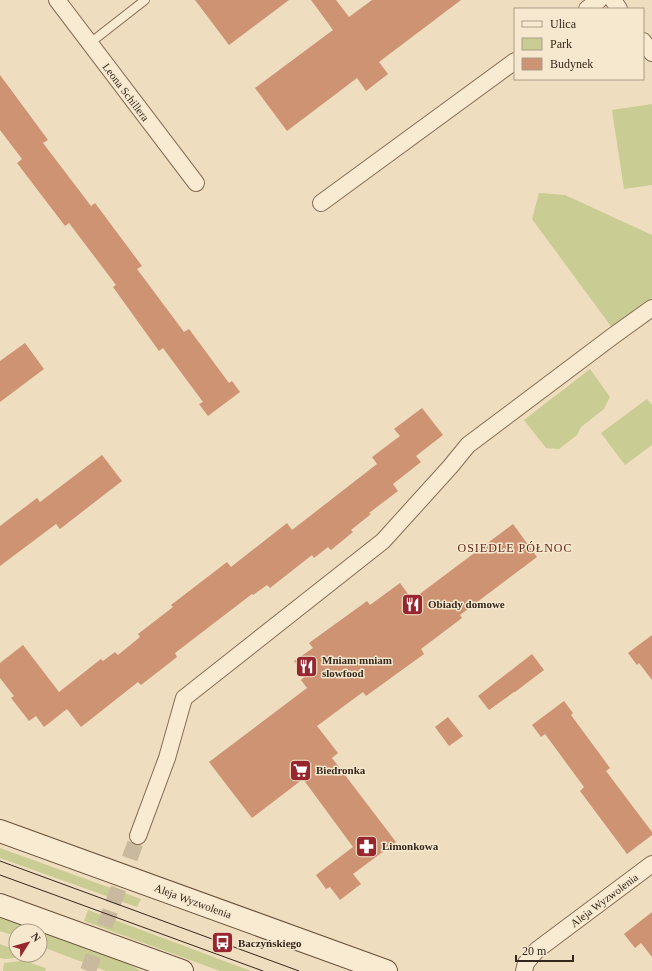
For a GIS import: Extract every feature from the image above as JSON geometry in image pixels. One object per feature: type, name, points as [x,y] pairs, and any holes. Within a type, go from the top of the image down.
[{"type":"main road","name":"Aleja Wyzwolenia","points":[[0,831],[386,971]]},
{"type":"main road","points":[[0,905],[182,971]]},
{"type":"street","name":"Leona Schillera","points":[[57,0],[196,183]]},
{"type":"street","points":[[588,8],[599,0]]},
{"type":"street","points":[[613,0],[619,8]]},
{"type":"street","points":[[644,42],[652,53]]},
{"type":"street","points":[[321,202],[514,62]]},
{"type":"street","points":[[138,836],[167,758],[184,698],[383,541],[468,445],[652,308]]},
{"type":"street","name":"Aleja Wyzwolenia","points":[[524,971],[526,963],[537,950],[652,864]]},
{"type":"lane","points":[[90,43],[145,0]]},
{"type":"green space","points":[[652,104],[652,185],[624,189],[612,110]]},
{"type":"green space","points":[[539,193],[565,195],[652,235],[652,298],[613,329],[532,219]]},
{"type":"green space","points":[[590,369],[610,397],[604,409],[581,427],[577,435],[559,449],[546,448],[524,420]]},
{"type":"green space","points":[[647,399],[652,405],[652,445],[625,465],[601,433]]},
{"type":"green space","points":[[0,848],[141,899],[137,907],[0,858]]},
{"type":"green space","points":[[88,910],[251,971],[220,971],[84,921]]},
{"type":"green space","points":[[0,916],[20,923],[8,923],[8,934],[0,931]]},
{"type":"green space","points":[[48,933],[118,958],[141,971],[106,971],[48,949]]},
{"type":"green space","points":[[0,944],[8,947],[8,959],[0,958]]},
{"type":"green space","points":[[4,963],[32,963],[46,968],[45,971],[3,971]]},
{"type":"building","points":[[195,0],[289,0],[229,45]]},
{"type":"building","points":[[311,0],[336,0],[349,17],[372,0],[461,0],[379,62],[388,74],[366,91],[357,78],[287,131],[255,88],[333,30]]},
{"type":"building","points":[[0,75],[48,140],[43,143],[91,206],[95,203],[142,266],[137,269],[184,332],[189,329],[229,383],[232,381],[240,392],[208,416],[199,404],[203,402],[163,348],[159,351],[113,287],[116,285],[69,223],[65,226],[17,163],[22,159],[0,130]]},
{"type":"building","points":[[25,343],[44,369],[0,402],[0,361]]},
{"type":"building","points":[[422,408],[443,435],[416,456],[421,462],[393,484],[398,491],[369,513],[371,514],[351,530],[353,532],[331,550],[328,547],[314,558],[312,555],[270,588],[267,585],[253,595],[252,594],[175,653],[177,657],[141,685],[138,682],[81,727],[67,709],[44,727],[36,716],[29,721],[11,698],[14,696],[0,678],[0,663],[23,645],[59,692],[101,659],[103,661],[115,652],[118,655],[140,637],[138,634],[173,607],[171,605],[227,562],[231,567],[287,523],[292,530],[377,464],[372,457],[400,436],[394,429]]},
{"type":"building","points":[[102,455],[122,481],[60,529],[56,524],[0,566],[0,526],[37,498],[40,502]]},
{"type":"building","points":[[513,524],[537,557],[460,615],[462,618],[421,649],[424,654],[366,696],[363,692],[317,726],[338,753],[332,758],[396,842],[353,874],[361,884],[340,900],[330,887],[326,889],[316,875],[353,847],[303,779],[252,818],[209,762],[307,688],[301,680],[305,676],[294,661],[313,648],[309,643],[367,601],[370,605],[400,583],[411,598],[416,595],[417,596]]},
{"type":"building","points":[[652,635],[652,680],[639,663],[637,665],[628,653]]},
{"type":"building","points":[[532,654],[544,670],[489,710],[478,696]]},
{"type":"building","points":[[564,701],[573,713],[571,715],[610,768],[606,771],[652,832],[652,835],[627,854],[580,791],[584,787],[545,734],[541,737],[532,725]]},
{"type":"building","points":[[448,717],[463,736],[449,746],[435,727]]},
{"type":"building","points":[[652,912],[652,957],[641,943],[635,948],[624,934]]},
{"type":"tunnel","points":[[88,971],[138,836]]},
{"type":"tram line","points":[[0,861],[299,971]]},
{"type":"tram line","points":[[0,875],[263,971]]},
{"type":"place","name":"Obiady domowe","points":[[412,604]]},
{"type":"place","name":"Mniam mniam slowfood","points":[[307,666]]},
{"type":"place","name":"Biedronka","points":[[301,770]]},
{"type":"place","name":"Limonkowa","points":[[367,846]]},
{"type":"place","name":"Baczyńskiego","points":[[223,943]]},
{"type":"district","name":"OSIEDLE PÓŁNOC","points":[[515,548]]}]
